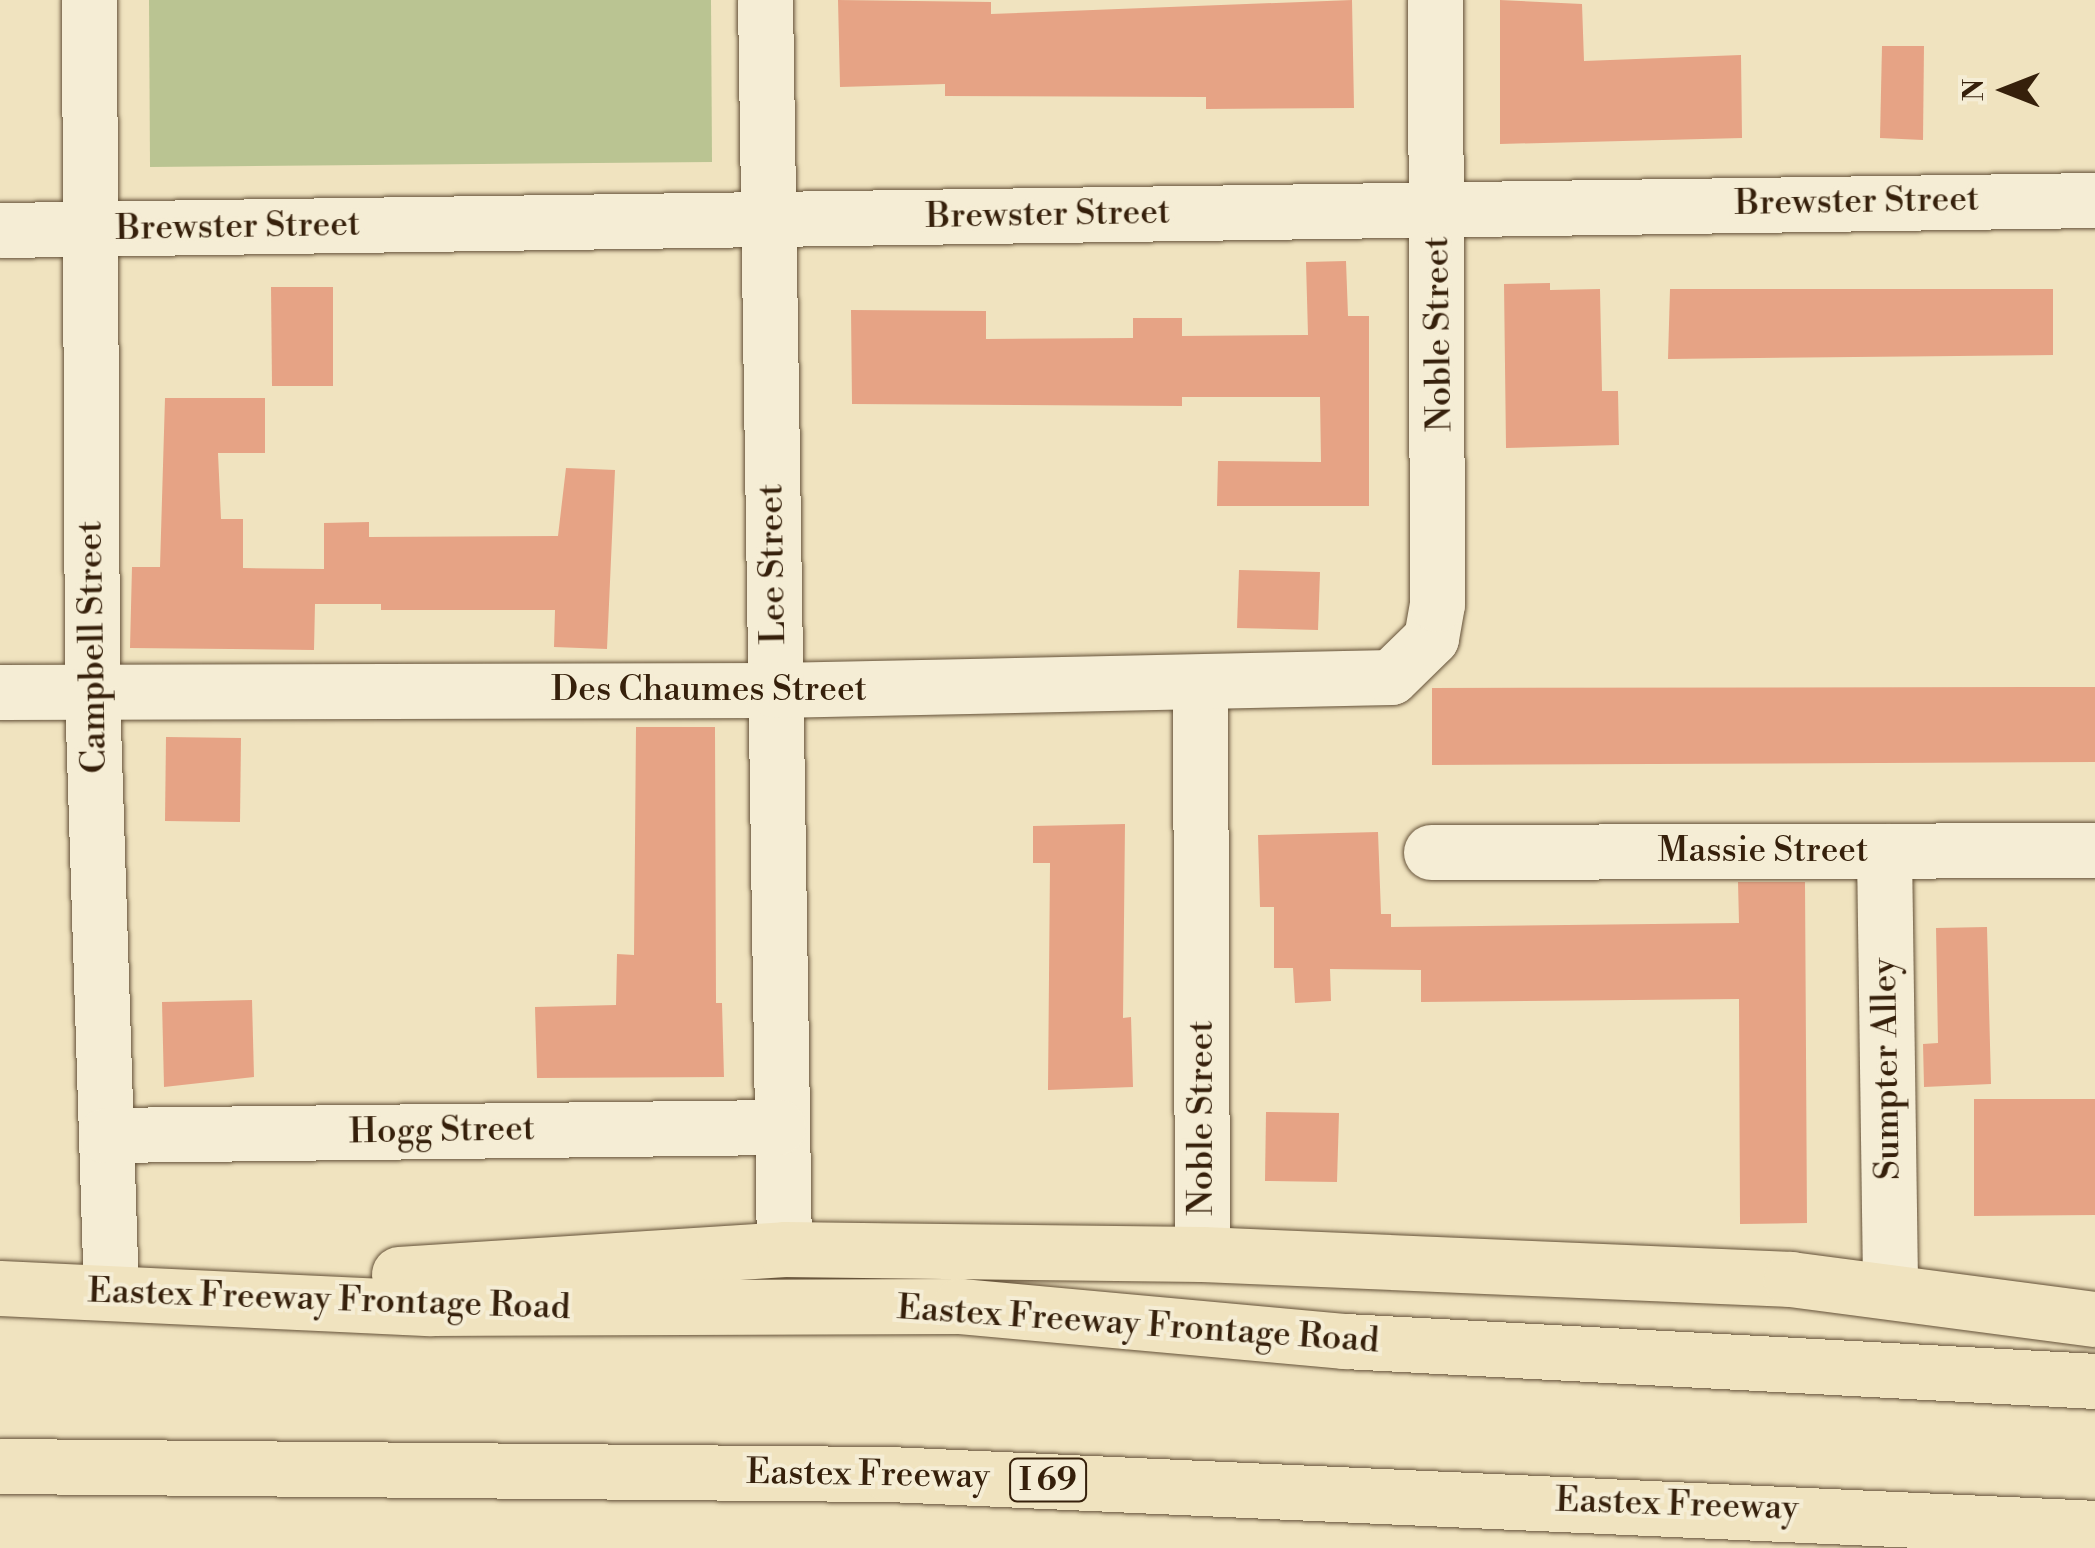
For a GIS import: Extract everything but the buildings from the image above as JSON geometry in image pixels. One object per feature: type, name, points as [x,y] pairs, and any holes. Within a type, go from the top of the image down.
[{"type":"main road","points":[[112,1293],[784,1249],[1202,1254],[1890,1287],[2095,1319]]},
{"type":"main road","name":"Eastex Freeway Frontage Road","points":[[0,1288],[431,1308],[960,1306],[1563,1354],[2095,1381]]},
{"type":"main road","name":"Eastex Freeway","points":[[0,1466],[889,1474],[2095,1528]]},
{"type":"street","name":"Campbell Street","points":[[89,0],[92,693],[112,1293]]},
{"type":"street","name":"Lee Street","points":[[766,0],[778,1127],[784,1249]]},
{"type":"street","name":"Noble Street","points":[[1413,662],[1432,638],[1437,604],[1435,0]]},
{"type":"street","name":"Brewster Street","points":[[0,230],[2095,200]]},
{"type":"street","name":"Des Chaumes Street","points":[[0,692],[775,690],[1355,682],[1390,677],[1413,662]]},
{"type":"street","name":"Noble Street","points":[[1200,683],[1202,1254]]},
{"type":"street","name":"Sumpter Alley","points":[[1884,850],[1890,1287]]},
{"type":"street","name":"Massie Street","points":[[1431,852],[2095,850]]},
{"type":"street","name":"Hogg Street","points":[[106,1135],[778,1127]]},
{"type":"green space","points":[[149,0],[711,0],[712,162],[150,167]]}]
